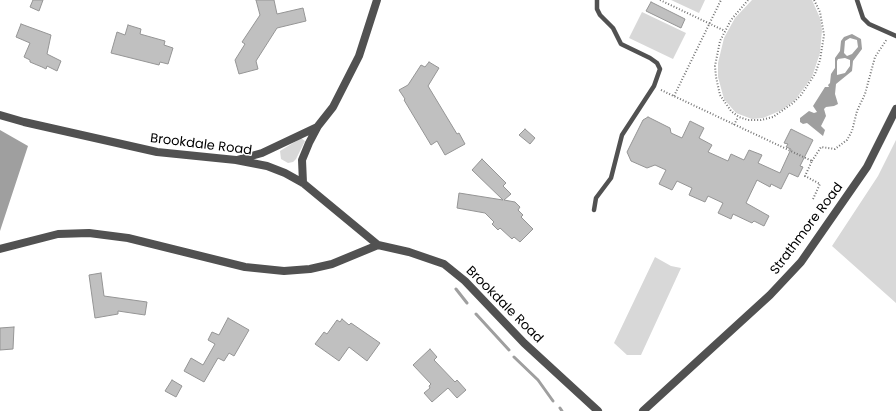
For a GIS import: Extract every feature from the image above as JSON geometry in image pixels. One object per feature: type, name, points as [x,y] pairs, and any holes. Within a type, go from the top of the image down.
[{"type":"street","points":[[303,183],[302,160],[318,126],[333,107],[359,56],[377,0]]},
{"type":"street","name":"Strathmore Road","points":[[643,411],[770,295],[801,262],[867,167],[896,108]]},
{"type":"street","name":"Brookdale Road","points":[[0,115],[24,122],[157,152],[236,160],[267,166],[285,173],[303,183],[378,245],[409,252],[444,264],[465,281],[524,343],[598,411]]},
{"type":"street","points":[[236,160],[262,153],[318,126]]},
{"type":"street","points":[[0,249],[58,234],[89,233],[134,240],[245,267],[284,272],[310,269],[332,264],[378,245]]},
{"type":"lane","points":[[594,210],[596,198],[611,178],[622,135],[654,86],[660,69],[657,63],[621,44],[613,28],[600,15],[597,9],[597,0]]},
{"type":"lane","points":[[857,0],[862,18],[869,24],[894,35]]},
{"type":"path","points":[[660,0],[725,31]]},
{"type":"path","points":[[674,96],[721,0]]},
{"type":"path","points":[[748,0],[731,20],[725,31],[717,53],[715,66],[717,86],[724,103],[739,117],[748,120],[762,120],[773,117],[793,103],[809,84],[818,68],[824,35],[820,12],[814,0]]},
{"type":"path","points":[[813,199],[820,184],[805,176],[821,147],[835,149],[847,140],[852,131],[875,56],[894,35]]},
{"type":"path","points":[[654,86],[812,162]]},
{"type":"path","points":[[734,125],[739,117]]},
{"type":"shaded area","points":[[671,0],[705,0],[699,13]]},
{"type":"shaded area","points":[[752,0],[812,0],[820,18],[822,30],[820,53],[812,77],[795,100],[782,110],[763,118],[752,119],[736,113],[724,99],[718,77],[718,63],[724,38],[735,18]]},
{"type":"shaded area","points":[[642,12],[686,33],[673,59],[629,38]]},
{"type":"shaded area","points":[[852,34],[861,39],[862,49],[853,61],[852,71],[836,84],[835,94],[838,104],[826,107],[824,109],[826,116],[821,126],[825,130],[823,136],[807,123],[803,124],[800,122],[800,118],[809,111],[814,113],[817,112],[813,106],[825,87],[829,87],[828,85],[830,83],[831,74],[835,68],[835,58],[840,51],[841,41],[844,37]],"holes":[[[850,38],[857,40],[858,47],[852,54],[847,56],[844,53],[845,41]],[[845,58],[850,60],[850,66],[845,73],[837,75],[837,61],[838,59]]]},
{"type":"shaded area","points":[[0,130],[28,146],[0,231]]},
{"type":"shaded area","points":[[301,138],[305,141],[296,159],[293,162],[288,163],[281,159],[280,151]]},
{"type":"shaded area","points":[[896,140],[896,303],[832,246],[878,176]]},
{"type":"shaded area","points":[[655,257],[671,266],[681,268],[641,355],[627,355],[614,343]]},
{"type":"building","points":[[33,0],[43,0],[39,11],[30,7]]},
{"type":"building","points":[[256,0],[274,0],[277,14],[303,8],[306,21],[277,28],[256,61],[258,69],[239,74],[235,60],[245,44],[242,42],[260,15]]},
{"type":"building","points":[[651,2],[685,19],[681,28],[646,11]]},
{"type":"building","points":[[21,24],[51,35],[47,54],[61,61],[57,71],[47,66],[46,69],[30,62],[30,60],[24,57],[30,43],[16,37]]},
{"type":"building","points":[[128,25],[141,29],[140,34],[165,41],[164,45],[173,48],[168,64],[160,62],[159,65],[111,53],[117,32],[125,35]]},
{"type":"building","points":[[429,62],[439,68],[428,86],[457,134],[459,133],[465,144],[445,155],[437,141],[431,145],[399,90],[408,85],[421,65],[425,67]]},
{"type":"building","points":[[648,117],[670,128],[671,133],[682,138],[690,121],[704,128],[699,138],[712,145],[708,152],[728,161],[731,154],[744,160],[749,150],[762,155],[758,163],[780,173],[791,149],[786,147],[788,144],[784,143],[791,129],[813,140],[800,166],[803,167],[798,177],[789,173],[781,189],[771,184],[770,187],[757,180],[746,203],[769,216],[764,226],[754,221],[752,223],[733,214],[731,219],[718,213],[723,203],[708,196],[705,202],[689,195],[692,188],[677,181],[672,190],[659,184],[666,170],[655,165],[647,168],[631,161],[627,152],[643,120]]},
{"type":"building","points":[[525,129],[535,138],[530,144],[519,135]]},
{"type":"building","points":[[482,159],[506,183],[503,186],[511,194],[504,200],[515,202],[520,207],[518,210],[523,215],[521,217],[533,229],[520,242],[514,237],[512,239],[500,228],[498,230],[492,224],[494,222],[485,213],[457,208],[459,193],[503,200],[472,170]]},
{"type":"building","points":[[101,273],[104,296],[147,302],[145,315],[118,311],[118,314],[95,318],[89,275]]},
{"type":"building","points":[[228,318],[249,330],[234,356],[229,353],[224,361],[218,358],[204,382],[184,371],[191,358],[203,365],[215,344],[208,340],[212,332],[219,335]]},
{"type":"building","points":[[342,319],[349,325],[351,323],[380,343],[367,361],[349,347],[339,361],[315,344],[324,332],[327,334],[337,320],[340,322]]},
{"type":"building","points":[[14,327],[13,349],[0,350],[0,328]]},
{"type":"building","points":[[430,349],[437,357],[434,360],[455,382],[457,380],[466,390],[457,398],[448,388],[432,402],[424,393],[430,388],[429,386],[431,384],[413,365]]},
{"type":"building","points":[[172,380],[182,386],[176,397],[165,391]]},
{"type":"waterway","points":[[456,289],[467,303]]},
{"type":"waterway","points":[[476,314],[509,350]]},
{"type":"waterway","points":[[514,357],[538,380],[553,401]]}]
